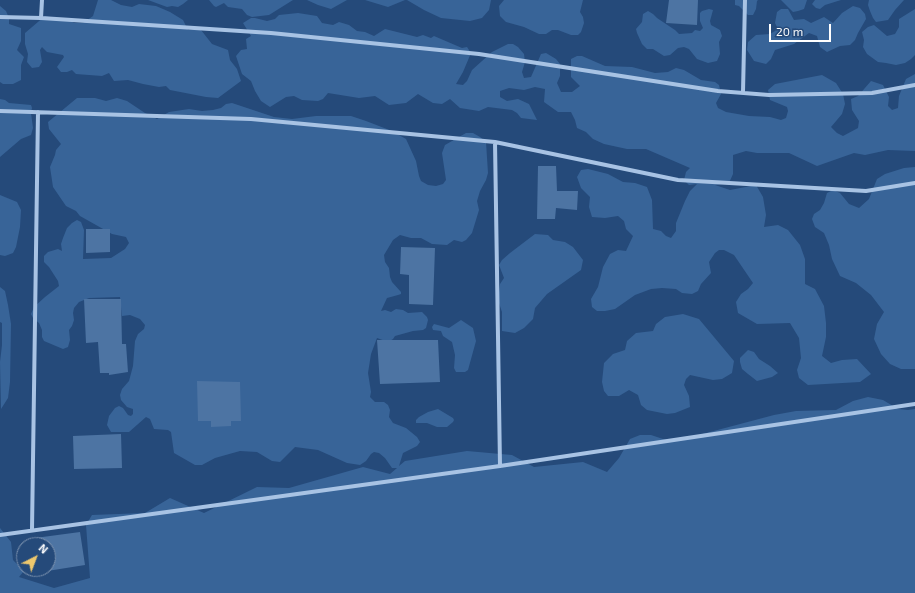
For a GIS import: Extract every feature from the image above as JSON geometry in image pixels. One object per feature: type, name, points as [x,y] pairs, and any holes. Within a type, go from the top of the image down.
[{"type":"street","points":[[41,18],[42,0]]},
{"type":"street","points":[[743,92],[745,0]]},
{"type":"street","points":[[0,17],[41,18],[271,33],[479,54],[718,91],[769,95],[872,93],[915,85]]},
{"type":"street","points":[[0,111],[251,119],[495,142],[678,180],[866,191],[915,183]]},
{"type":"street","points":[[32,529],[38,112]]},
{"type":"street","points":[[495,142],[500,466]]},
{"type":"street","points":[[0,535],[32,529],[500,466],[915,404]]},
{"type":"shaded area","points":[[98,0],[111,0],[121,5],[132,7],[139,4],[156,6],[170,12],[183,20],[188,30],[201,30],[212,44],[228,50],[230,60],[237,69],[241,81],[218,98],[206,97],[170,90],[166,86],[159,87],[128,80],[114,81],[109,73],[102,76],[76,74],[72,70],[61,72],[57,67],[64,57],[63,55],[47,52],[42,47],[40,50],[42,62],[39,67],[32,68],[27,62],[28,54],[25,44],[25,33],[45,16],[74,23],[83,23],[93,16]]},
{"type":"shaded area","points":[[148,0],[188,0],[178,7],[167,7]]},
{"type":"shaded area","points":[[209,0],[293,0],[269,15],[252,17],[247,15],[242,9],[228,7],[224,3],[216,7]]},
{"type":"shaded area","points":[[307,0],[347,0],[331,9]]},
{"type":"shaded area","points":[[365,0],[405,0],[388,7]]},
{"type":"shaded area","points":[[407,0],[491,0],[489,10],[482,18],[470,21],[441,18]]},
{"type":"shaded area","points":[[504,0],[583,0],[580,12],[584,23],[581,32],[578,35],[571,35],[558,30],[552,30],[546,34],[539,34],[524,27],[506,22],[500,16],[499,6]]},
{"type":"shaded area","points":[[735,0],[758,0],[753,15],[748,15],[739,6],[735,5]]},
{"type":"shaded area","points":[[781,0],[807,0],[804,9],[793,12]]},
{"type":"shaded area","points":[[815,0],[841,0],[825,5],[820,9],[816,8],[812,4]]},
{"type":"shaded area","points":[[869,0],[904,0],[888,20],[876,22],[868,5]]},
{"type":"shaded area","points":[[0,6],[6,11],[9,18],[9,24],[21,28],[21,41],[17,50],[24,57],[21,65],[21,80],[13,84],[3,84],[0,82]]},
{"type":"shaded area","points":[[853,6],[860,8],[865,14],[866,19],[855,40],[850,45],[840,46],[827,52],[820,47],[817,36],[809,33],[794,44],[775,50],[771,59],[766,64],[754,61],[747,50],[748,42],[756,35],[770,34],[775,31],[777,27],[775,23],[777,12],[781,9],[788,9],[794,20],[804,19],[811,23],[824,17],[833,23],[842,13]]},
{"type":"shaded area","points":[[709,9],[713,10],[710,21],[711,25],[720,30],[722,36],[719,42],[720,54],[717,61],[708,63],[697,59],[689,49],[684,47],[678,48],[670,55],[664,56],[653,49],[647,49],[642,44],[637,33],[636,29],[642,22],[643,14],[648,11],[679,34],[692,33],[695,30],[700,31],[703,28],[700,21],[700,13]]},
{"type":"shaded area","points":[[915,9],[915,55],[911,59],[905,63],[896,65],[878,62],[867,54],[863,47],[864,40],[862,32],[868,27],[874,25],[887,36],[895,34],[899,27],[899,19]]},
{"type":"shaded area","points":[[298,13],[317,16],[322,23],[333,25],[339,22],[349,25],[357,31],[365,32],[374,36],[385,29],[417,37],[423,35],[431,38],[434,36],[462,48],[467,47],[471,53],[456,84],[463,85],[467,81],[472,70],[492,52],[508,44],[513,44],[524,54],[525,62],[522,72],[524,78],[531,77],[541,54],[546,53],[556,59],[560,64],[560,76],[557,83],[561,92],[572,92],[580,86],[571,77],[571,59],[577,56],[582,56],[605,66],[632,67],[655,73],[668,72],[676,68],[684,70],[701,80],[715,82],[719,85],[721,94],[716,103],[718,108],[726,112],[749,116],[770,117],[781,120],[786,118],[788,111],[787,107],[770,100],[768,90],[775,84],[822,75],[836,83],[843,94],[845,104],[842,114],[831,127],[843,136],[858,128],[859,121],[852,110],[851,99],[858,96],[871,81],[883,85],[889,97],[888,106],[892,110],[898,108],[899,96],[906,79],[915,74],[915,151],[888,150],[865,155],[854,153],[817,166],[789,153],[757,153],[746,151],[733,155],[733,174],[729,183],[715,185],[730,190],[756,185],[763,197],[766,215],[764,227],[778,225],[788,230],[800,245],[805,259],[805,284],[815,289],[824,306],[826,337],[822,356],[831,363],[842,360],[857,359],[871,374],[860,382],[808,385],[799,378],[797,370],[801,358],[799,338],[790,323],[757,324],[738,313],[736,302],[741,294],[753,283],[734,255],[724,250],[719,250],[715,253],[709,262],[711,273],[701,284],[698,291],[692,294],[682,293],[676,289],[651,289],[635,295],[615,309],[597,311],[592,307],[591,299],[598,287],[603,267],[610,254],[618,250],[626,251],[633,236],[626,229],[624,221],[618,216],[605,218],[592,217],[589,207],[590,197],[581,188],[577,177],[581,170],[588,169],[608,174],[623,182],[635,183],[647,187],[652,200],[653,229],[661,231],[666,236],[671,238],[676,231],[676,223],[685,201],[690,191],[697,184],[689,185],[684,180],[686,172],[690,168],[646,149],[627,149],[604,144],[593,139],[586,132],[577,128],[571,112],[558,112],[544,102],[545,89],[535,87],[524,90],[509,88],[500,91],[500,97],[507,101],[518,99],[529,104],[537,120],[521,118],[512,110],[488,107],[479,111],[460,108],[450,99],[442,104],[433,103],[418,94],[406,103],[389,105],[375,96],[359,98],[328,93],[323,99],[318,101],[302,100],[294,96],[286,97],[270,107],[261,101],[251,81],[242,74],[236,56],[241,50],[247,49],[246,39],[251,36],[243,23],[251,18],[267,21],[275,19],[279,15]]},
{"type":"shaded area","points":[[77,98],[95,98],[106,101],[117,98],[127,101],[157,119],[169,112],[189,109],[202,111],[213,110],[232,103],[274,117],[292,119],[316,116],[351,116],[392,131],[406,139],[416,161],[421,181],[428,185],[436,186],[443,184],[446,180],[442,153],[445,145],[466,133],[473,133],[486,142],[488,173],[477,201],[479,210],[472,233],[462,242],[454,240],[447,245],[432,244],[421,238],[411,238],[400,235],[393,240],[384,255],[392,282],[401,294],[387,298],[381,311],[385,310],[391,312],[396,309],[403,310],[408,313],[422,312],[428,320],[426,328],[423,330],[395,336],[388,342],[377,338],[371,354],[368,373],[371,392],[370,397],[375,402],[384,402],[388,405],[390,410],[389,417],[393,423],[406,428],[417,437],[420,442],[417,446],[403,453],[399,466],[405,461],[467,451],[512,455],[534,467],[583,462],[607,472],[619,458],[630,439],[640,435],[651,435],[676,441],[774,415],[796,411],[836,410],[853,401],[868,397],[883,400],[898,409],[915,409],[915,593],[0,593],[0,528],[11,542],[13,560],[16,563],[16,577],[54,588],[90,578],[86,525],[92,515],[145,513],[170,498],[204,513],[257,487],[289,488],[363,467],[390,474],[397,468],[392,468],[385,458],[379,453],[374,452],[360,465],[347,463],[318,450],[295,447],[280,462],[272,461],[257,452],[240,451],[215,458],[202,465],[195,465],[174,453],[171,432],[168,430],[154,429],[150,419],[146,417],[129,432],[111,432],[107,425],[109,416],[115,408],[119,406],[123,408],[128,415],[131,416],[133,414],[133,409],[127,407],[121,400],[120,395],[122,389],[129,381],[133,366],[135,341],[138,334],[144,329],[145,325],[140,319],[130,315],[122,316],[120,297],[89,298],[79,302],[74,308],[74,320],[69,330],[70,340],[68,347],[63,349],[44,341],[39,323],[31,314],[34,307],[59,286],[58,281],[44,262],[44,256],[48,252],[58,249],[62,251],[61,244],[63,238],[67,228],[72,223],[77,220],[81,222],[84,230],[83,259],[111,258],[125,249],[129,243],[126,237],[112,234],[80,216],[76,211],[66,206],[53,187],[50,167],[56,150],[61,144],[49,129],[48,122]]},
{"type":"shaded area","points":[[0,99],[9,103],[31,105],[33,128],[31,135],[21,139],[0,157]]},
{"type":"shaded area","points":[[915,167],[915,369],[901,369],[890,364],[881,354],[874,339],[877,324],[884,312],[871,295],[856,283],[840,276],[832,259],[829,245],[824,233],[815,227],[812,219],[814,214],[820,210],[827,193],[833,190],[840,193],[849,204],[859,208],[869,199],[877,179],[885,174],[904,168]]},
{"type":"shaded area","points":[[0,195],[17,202],[21,210],[20,227],[16,247],[13,253],[5,256],[0,255]]},
{"type":"shaded area","points":[[535,234],[548,235],[553,240],[565,242],[573,247],[583,260],[581,270],[547,294],[535,308],[533,319],[524,328],[515,333],[502,331],[502,312],[498,300],[500,284],[504,278],[499,265],[510,253]]},
{"type":"shaded area","points":[[0,287],[5,291],[11,324],[10,382],[8,398],[1,409],[0,362],[2,323],[0,322]]},
{"type":"shaded area","points":[[683,314],[699,319],[734,361],[732,373],[722,379],[713,380],[690,375],[686,379],[684,385],[689,396],[690,407],[675,413],[667,414],[647,410],[641,405],[638,395],[629,390],[619,396],[608,396],[604,391],[602,382],[604,363],[613,354],[625,350],[627,341],[636,333],[653,331],[656,324],[665,317]]},
{"type":"shaded area","points":[[461,320],[473,328],[476,341],[468,370],[465,372],[456,372],[454,368],[455,355],[452,342],[443,336],[441,331],[433,330],[432,327],[434,324],[449,328]]},
{"type":"shaded area","points":[[748,350],[754,352],[759,359],[778,373],[772,377],[757,381],[742,369],[740,358]]},
{"type":"shaded area","points":[[438,409],[454,420],[447,427],[437,427],[427,423],[416,423],[416,420],[419,417]]},
{"type":"building","points":[[669,0],[698,0],[697,25],[666,23]]},
{"type":"building","points":[[538,166],[556,166],[557,191],[578,191],[577,210],[556,208],[555,219],[537,219]]},
{"type":"building","points":[[86,229],[110,229],[110,252],[86,253]]},
{"type":"building","points":[[401,247],[435,248],[433,305],[409,304],[409,275],[400,274]]},
{"type":"building","points":[[84,299],[121,299],[122,344],[126,344],[128,372],[109,375],[109,373],[100,373],[98,342],[86,343]]},
{"type":"building","points":[[377,340],[438,340],[440,382],[380,384]]},
{"type":"building","points":[[197,381],[240,382],[241,421],[231,421],[231,426],[211,427],[211,421],[198,421]]},
{"type":"building","points":[[121,434],[122,468],[74,469],[73,436]]},
{"type":"building","points":[[80,532],[85,565],[56,570],[56,537],[42,537]]}]
